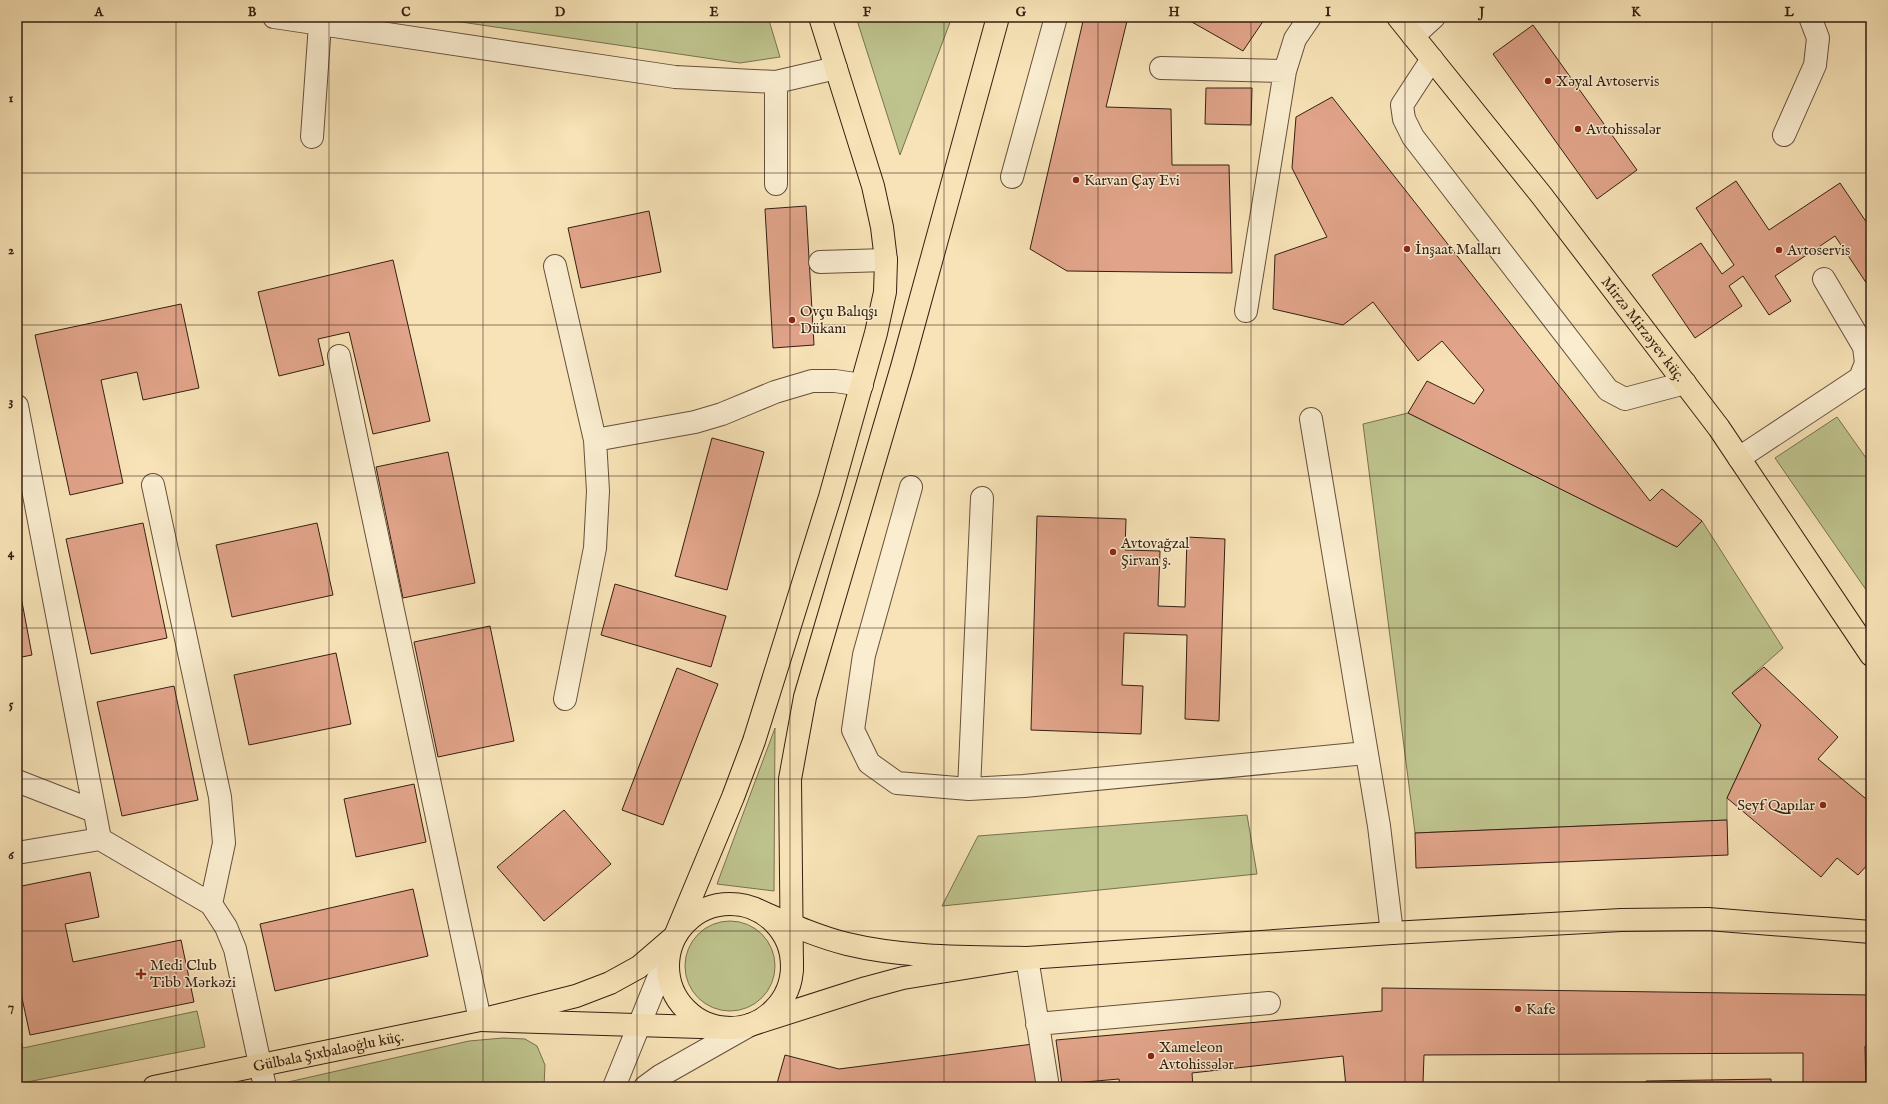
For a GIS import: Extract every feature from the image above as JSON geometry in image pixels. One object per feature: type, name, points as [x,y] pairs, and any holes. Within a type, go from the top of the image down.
[{"type":"main road","points":[[820,17],[873,186],[882,227],[886,260],[885,292],[862,385],[830,497],[754,741],[734,797],[672,945],[668,972],[672,990],[682,1006],[696,1018],[713,1026],[741,1026],[903,978],[1027,958]]},
{"type":"main road","points":[[480,1020],[639,1025],[741,1026],[766,1016],[780,1003],[789,987],[792,969],[790,779],[805,697],[902,367],[998,17]]},
{"type":"main road","name":"Mirzə Mirzəyev küç.","points":[[1398,17],[1542,196],[1685,383],[1739,458],[1871,655]]},
{"type":"main road","points":[[480,1020],[576,996],[610,983],[640,967],[672,945],[686,921],[701,911],[718,905],[737,904],[755,909],[792,925],[848,944],[899,952],[956,957],[1027,958],[1392,933],[1621,920],[1700,919],[1798,925],[1871,932]]},
{"type":"main road","points":[[755,909],[771,919],[783,933],[790,950],[792,969]]},
{"type":"main road","name":"Gülbala Şıxbalaoğlu küç.","points":[[154,1087],[480,1020]]},
{"type":"street","points":[[274,17],[674,77],[776,82],[836,68]]},
{"type":"street","points":[[1012,177],[1056,17]]},
{"type":"street","points":[[1246,311],[1285,71],[1295,39],[1310,17]]},
{"type":"street","points":[[1413,36],[1434,17]]},
{"type":"street","points":[[1784,135],[1815,65],[1818,38],[1810,17]]},
{"type":"street","points":[[312,137],[320,24]]},
{"type":"street","points":[[1432,59],[1402,105],[1404,119],[1413,137],[1608,390],[1625,399],[1685,383]]},
{"type":"street","points":[[1162,68],[1285,71]]},
{"type":"street","points":[[776,82],[776,184]]},
{"type":"street","points":[[820,262],[886,260]]},
{"type":"street","points":[[555,266],[595,440],[598,490],[595,548],[565,699]]},
{"type":"street","points":[[1739,458],[1860,378],[1866,363],[1864,347],[1824,279]]},
{"type":"street","points":[[339,356],[480,1020]]},
{"type":"street","points":[[595,440],[695,422],[722,414],[775,392],[812,381],[835,381],[862,385]]},
{"type":"street","points":[[17,406],[100,839]]},
{"type":"street","points":[[1311,420],[1379,826],[1392,933]]},
{"type":"street","points":[[153,484],[220,797],[224,843],[212,904]]},
{"type":"street","points":[[911,487],[864,655],[852,730],[870,763],[897,783],[969,789],[1024,786],[1366,753]]},
{"type":"street","points":[[969,789],[982,498]]},
{"type":"street","points":[[17,781],[94,811]]},
{"type":"street","points":[[17,853],[100,839],[212,904],[226,927],[235,949],[265,1087]]},
{"type":"street","points":[[614,1087],[672,945]]},
{"type":"street","points":[[1027,958],[1048,1087]]},
{"type":"street","points":[[1037,1024],[1269,1003]]},
{"type":"street","points":[[645,1087],[660,1076],[741,1026]]},
{"type":"green space","points":[[427,17],[768,17],[780,57],[740,63]]},
{"type":"green space","points":[[856,17],[952,17],[900,155]]},
{"type":"green space","points":[[1408,413],[1677,547],[1702,521],[1783,648],[1732,693],[1761,725],[1727,798],[1727,820],[1415,833],[1363,424]]},
{"type":"green space","points":[[1837,417],[1871,465],[1871,597],[1775,458]]},
{"type":"green space","points":[[775,728],[774,891],[717,884]]},
{"type":"green space","points":[[1247,815],[1257,874],[942,906],[978,836]]},
{"type":"green space","points":[[730,921],[747,925],[762,934],[771,949],[775,966],[771,983],[762,998],[747,1007],[730,1011],[713,1007],[698,998],[689,983],[685,966],[689,949],[698,934],[713,925]]},
{"type":"green space","points":[[197,1011],[205,1047],[17,1084],[17,1026],[23,1048]]},
{"type":"green space","points":[[503,1038],[525,1039],[537,1046],[545,1065],[544,1087],[275,1087],[275,1085],[469,1041]]},
{"type":"building","points":[[1084,17],[1128,17],[1106,107],[1171,109],[1172,165],[1229,165],[1232,273],[1067,271],[1030,249]]},
{"type":"building","points":[[1183,17],[1266,17],[1243,51]]},
{"type":"building","points":[[1533,25],[1637,170],[1597,199],[1493,54]]},
{"type":"building","points":[[1206,88],[1252,88],[1251,125],[1205,124]]},
{"type":"building","points":[[1332,97],[1650,501],[1662,489],[1702,521],[1677,547],[1408,413],[1427,381],[1474,404],[1484,390],[1442,341],[1418,361],[1373,302],[1343,325],[1273,309],[1275,255],[1327,237],[1292,168],[1296,117]]},
{"type":"building","points":[[1736,181],[1769,230],[1840,183],[1871,229],[1871,290],[1835,236],[1775,276],[1791,301],[1769,315],[1743,276],[1729,286],[1742,306],[1695,338],[1652,275],[1701,243],[1722,274],[1734,265],[1696,208]]},
{"type":"building","points":[[806,206],[814,345],[773,348],[765,209]]},
{"type":"building","points":[[649,211],[661,272],[581,288],[568,228]]},
{"type":"building","points":[[393,260],[430,421],[373,434],[349,332],[318,339],[324,365],[279,376],[258,292]]},
{"type":"building","points":[[181,304],[199,388],[143,400],[137,372],[101,380],[123,483],[70,495],[35,335]]},
{"type":"building","points":[[712,438],[764,452],[727,590],[675,576]]},
{"type":"building","points":[[448,452],[475,583],[403,598],[376,467]]},
{"type":"building","points":[[1037,516],[1126,519],[1125,550],[1160,551],[1158,606],[1185,607],[1187,537],[1225,539],[1219,721],[1185,719],[1187,635],[1124,633],[1122,685],[1143,686],[1141,734],[1031,730]]},
{"type":"building","points":[[143,523],[167,638],[91,654],[66,539]]},
{"type":"building","points":[[317,523],[333,595],[232,617],[216,545]]},
{"type":"building","points":[[615,584],[726,616],[711,667],[601,635]]},
{"type":"building","points":[[17,586],[19,586],[32,655],[17,658]]},
{"type":"building","points":[[490,626],[514,741],[438,757],[414,642]]},
{"type":"building","points":[[336,653],[351,724],[249,745],[234,675]]},
{"type":"building","points":[[1764,667],[1838,737],[1818,759],[1871,803],[1871,861],[1858,875],[1837,858],[1821,877],[1727,798],[1761,725],[1732,693]]},
{"type":"building","points":[[677,668],[718,684],[663,825],[622,810]]},
{"type":"building","points":[[174,686],[198,800],[122,816],[97,702]]},
{"type":"building","points":[[414,784],[426,842],[356,857],[344,799]]},
{"type":"building","points":[[564,810],[611,864],[544,921],[497,867]]},
{"type":"building","points":[[1727,820],[1728,855],[1416,868],[1415,833]]},
{"type":"building","points":[[90,872],[99,917],[65,924],[73,962],[181,940],[194,1002],[30,1035],[17,975],[17,887]]},
{"type":"building","points":[[413,889],[428,956],[275,991],[260,924]]},
{"type":"building","points":[[1382,988],[1871,995],[1871,1046],[1865,1046],[1866,1087],[1803,1087],[1803,1053],[1424,1055],[1423,1083],[1391,1087],[1346,1087],[1343,1056],[1192,1073],[1193,1087],[1120,1087],[1119,1079],[1062,1084],[1056,1040],[1382,1011]]},
{"type":"building","points":[[1033,1044],[1038,1087],[776,1087],[785,1055],[839,1069]]},
{"type":"building","points":[[1771,1079],[1771,1087],[1646,1087],[1646,1081]]},
{"type":"place","name":"Xəyal Avtoservis","points":[[1548,81]]},
{"type":"place","name":"Avtohissələr","points":[[1578,129]]},
{"type":"place","name":"Karvan Çay Evi","points":[[1076,180]]},
{"type":"place","name":"İnşaat Malları","points":[[1407,249]]},
{"type":"place","name":"Avtoservis","points":[[1779,250]]},
{"type":"place","name":"Ovçu Balıqşı Dükanı","points":[[792,320]]},
{"type":"place","name":"Avtovağzal Şirvan ş.","points":[[1113,552]]},
{"type":"place","name":"Seyf Qapılar","points":[[1823,805]]},
{"type":"place","name":"Medi Club Tibb Mərkəzi","points":[[141,974]]},
{"type":"place","name":"Kafe","points":[[1518,1009]]},
{"type":"place","name":"Xameleon Avtohissələr","points":[[1151,1056]]}]
